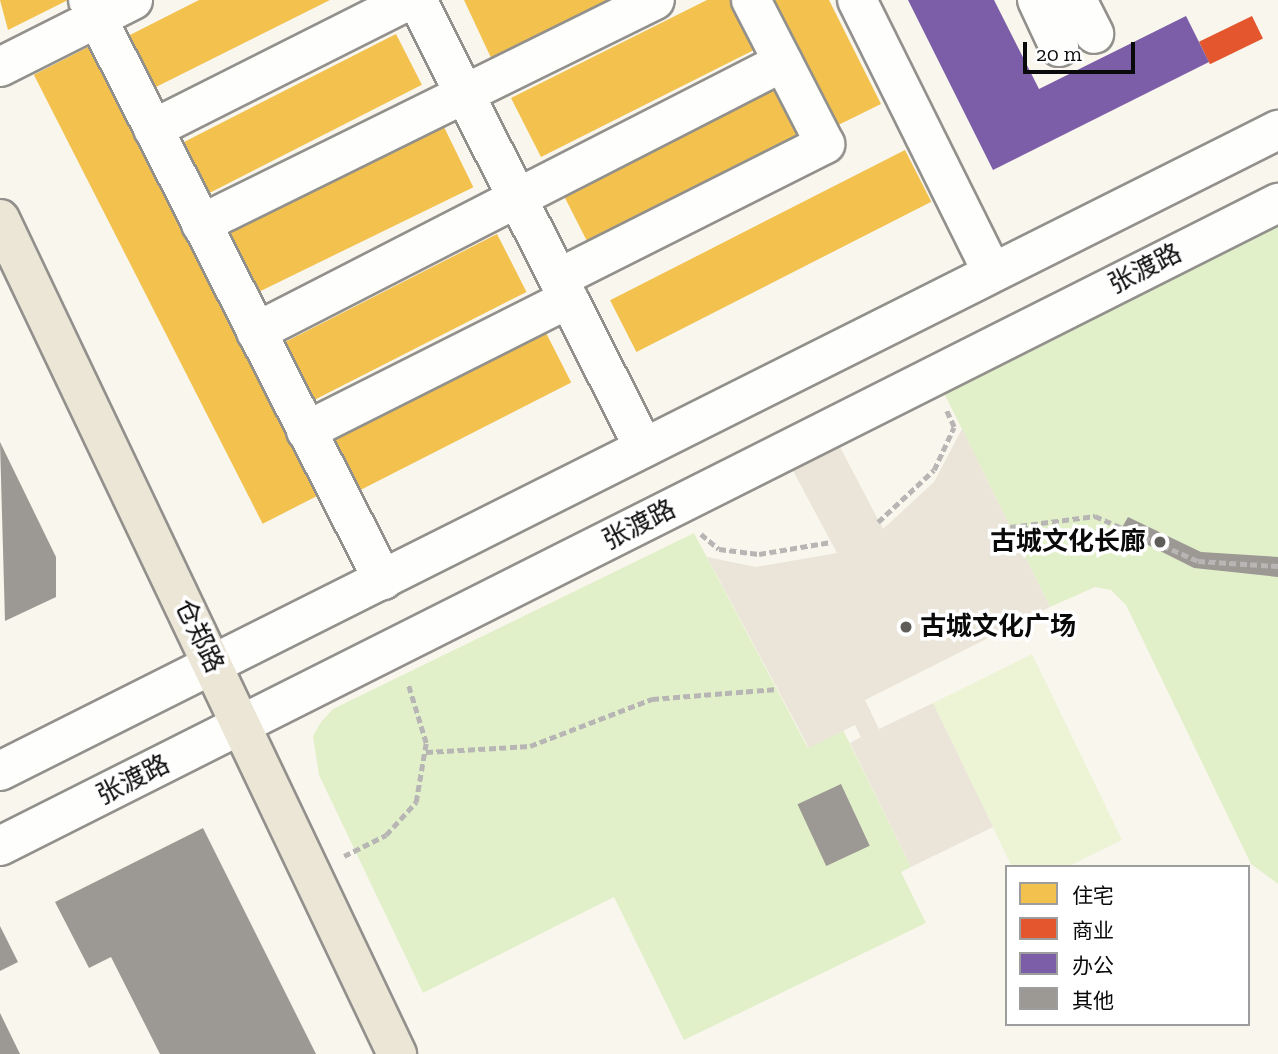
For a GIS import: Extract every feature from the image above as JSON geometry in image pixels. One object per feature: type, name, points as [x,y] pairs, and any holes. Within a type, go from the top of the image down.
[{"type":"main road","name":"仓郑路","points":[[0,219],[397,1054]]},
{"type":"street","points":[[0,67],[93,9],[133,0]]},
{"type":"street","points":[[153,129],[409,0]]},
{"type":"street","points":[[416,0],[644,448]]},
{"type":"street","points":[[201,224],[655,0]]},
{"type":"street","points":[[306,430],[825,144],[751,0]]},
{"type":"street","points":[[858,0],[992,272]]},
{"type":"street","points":[[1037,0],[1077,41],[1077,0]]},
{"type":"street","points":[[93,9],[383,580]]},
{"type":"street","points":[[256,332],[783,62]]},
{"type":"street","points":[[0,771],[1278,130]]},
{"type":"street","name":"张渡路","points":[[0,846],[1278,203]]},
{"type":"path","points":[[878,522],[922,485],[954,426],[930,378]]},
{"type":"path","points":[[1010,527],[1095,516],[1198,561],[1278,566]]},
{"type":"path","points":[[312,873],[406,819],[422,784],[426,752],[420,712],[391,649]]},
{"type":"path","points":[[426,752],[530,746],[652,699],[777,689]]},
{"type":"green space","points":[[1278,225],[1278,884],[1251,864],[1126,605],[1111,590],[1095,587],[1050,607],[944,393]]},
{"type":"green space","points":[[694,533],[808,748],[843,730],[911,867],[901,872],[926,923],[684,1040],[614,897],[423,993],[319,775],[313,736],[321,722],[333,709]]},
{"type":"green space","points":[[1032,654],[1122,840],[1071,865],[1011,865],[933,703]]},
{"type":"shaded area","points":[[830,428],[883,529],[934,482],[962,429],[1050,607],[865,700],[879,729],[933,703],[993,827],[911,867],[850,743],[861,737],[855,725],[809,748],[707,557],[756,567],[837,553],[783,452]]},
{"type":"building: 住宅","points":[[0,0],[68,0],[8,30]]},
{"type":"building: 住宅","points":[[199,0],[330,0],[150,90],[124,38]]},
{"type":"building: 住宅","points":[[464,0],[618,0],[493,62]]},
{"type":"building: 住宅","points":[[707,0],[738,0],[762,46],[541,157],[511,98]]},
{"type":"building: 住宅","points":[[763,0],[829,0],[881,104],[828,130]]},
{"type":"building: 住宅","points":[[396,34],[422,85],[204,196],[178,145]]},
{"type":"building: 住宅","points":[[98,42],[327,491],[263,524],[34,75]]},
{"type":"building: 住宅","points":[[779,87],[807,142],[592,252],[564,196]]},
{"type":"building: 住宅","points":[[444,127],[473,187],[250,296],[220,236]]},
{"type":"building: 住宅","points":[[905,150],[931,202],[636,352],[610,300]]},
{"type":"building: 住宅","points":[[497,234],[527,292],[307,404],[278,346]]},
{"type":"building: 住宅","points":[[544,329],[571,382],[352,494],[325,441]]},
{"type":"building: 商业","points":[[1252,16],[1263,38],[1210,64],[1199,42]]},
{"type":"building: 办公","points":[[908,0],[994,0],[1039,89],[1186,16],[1209,62],[993,170]]},
{"type":"building: 其他","points":[[0,442],[56,557],[56,597],[5,621]]},
{"type":"building: 其他","name":"古城文化长廊","points":[[1128,517],[1201,552],[1278,557],[1278,577],[1194,568],[1120,531]]},
{"type":"building: 其他","points":[[841,784],[870,846],[826,866],[797,804]]},
{"type":"building: 其他","points":[[203,828],[316,1054],[160,1054],[111,957],[89,968],[55,902]]},
{"type":"building: 其他","points":[[0,926],[18,962],[0,971]]},
{"type":"building: 其他","points":[[0,1013],[20,1054],[0,1054]]},
{"type":"place","name":"古城文化长廊","points":[[1160,542]]},
{"type":"place","name":"古城文化广场","points":[[906,627]]}]
